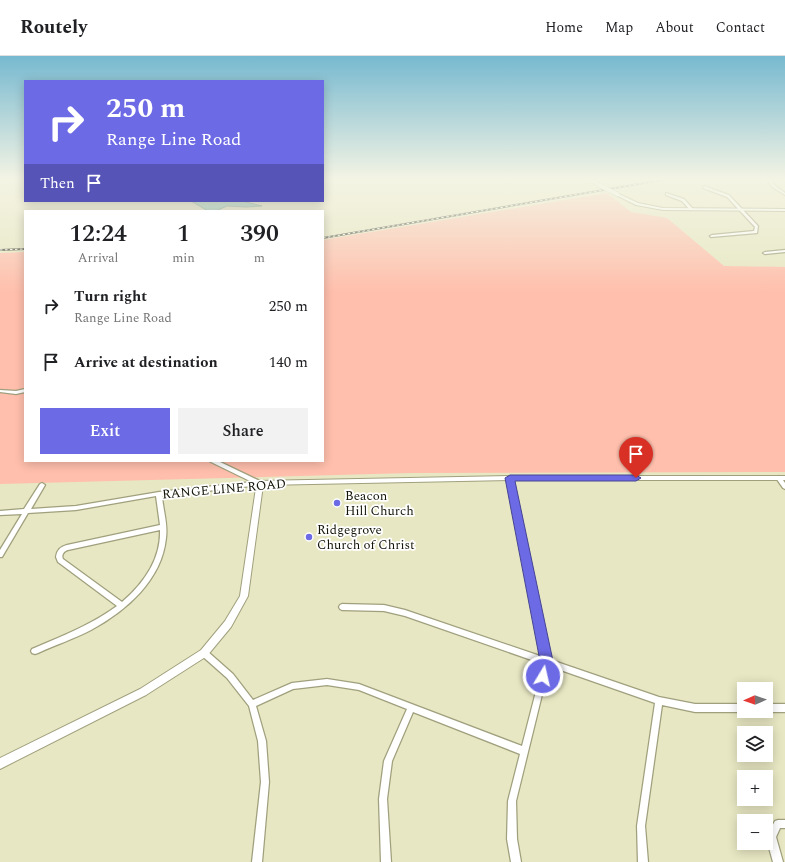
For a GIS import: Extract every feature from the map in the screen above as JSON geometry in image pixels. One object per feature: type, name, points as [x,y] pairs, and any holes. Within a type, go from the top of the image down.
[{"type":"street","points":[[712,236],[756,232],[757,227],[749,218]]},
{"type":"street","points":[[765,253],[785,251]]},
{"type":"street","points":[[0,391],[16,393],[24,390]]},
{"type":"street","points":[[0,764],[143,692],[204,653],[228,624],[244,596],[260,483],[215,462]]},
{"type":"street","points":[[510,478],[546,661],[512,801],[512,839],[516,862]]},
{"type":"street","name":"RANGE LINE ROAD","points":[[0,513],[76,508],[159,494],[260,483],[510,478],[782,478]]},
{"type":"street","points":[[782,478],[785,487]]},
{"type":"street","points":[[0,555],[42,485]]},
{"type":"street","points":[[35,651],[96,624],[122,606],[143,584],[155,567],[163,539],[159,494]]},
{"type":"street","points":[[122,606],[60,560],[60,552],[69,547],[162,527]]},
{"type":"street","points":[[342,607],[384,608],[405,613],[659,701],[695,708],[737,708]]},
{"type":"street","points":[[204,653],[230,676],[252,704],[262,741],[265,782],[256,862]]},
{"type":"street","points":[[252,704],[292,686],[327,682],[359,687],[523,751]]},
{"type":"street","points":[[643,862],[641,826],[659,701]]},
{"type":"street","points":[[386,862],[383,799],[388,761],[411,708]]},
{"type":"street","points":[[773,708],[785,708]]},
{"type":"street","points":[[778,862],[771,837],[778,824],[785,824]]},
{"type":"shaded area","points":[[458,218],[665,218],[724,266],[785,267],[785,472],[411,473],[0,484],[0,253],[24,252],[24,462],[324,462],[324,240]]},
{"type":"railway","points":[[324,238],[442,218]]},
{"type":"railway","points":[[0,250],[24,249]]},
{"type":"place","name":"Beacon Hill Church","points":[[337,503]]},
{"type":"place","name":"Ridgegrove Church of Christ","points":[[309,537]]},
{"type":"route","points":[[543,676],[546,661],[510,478],[636,478]]}]
